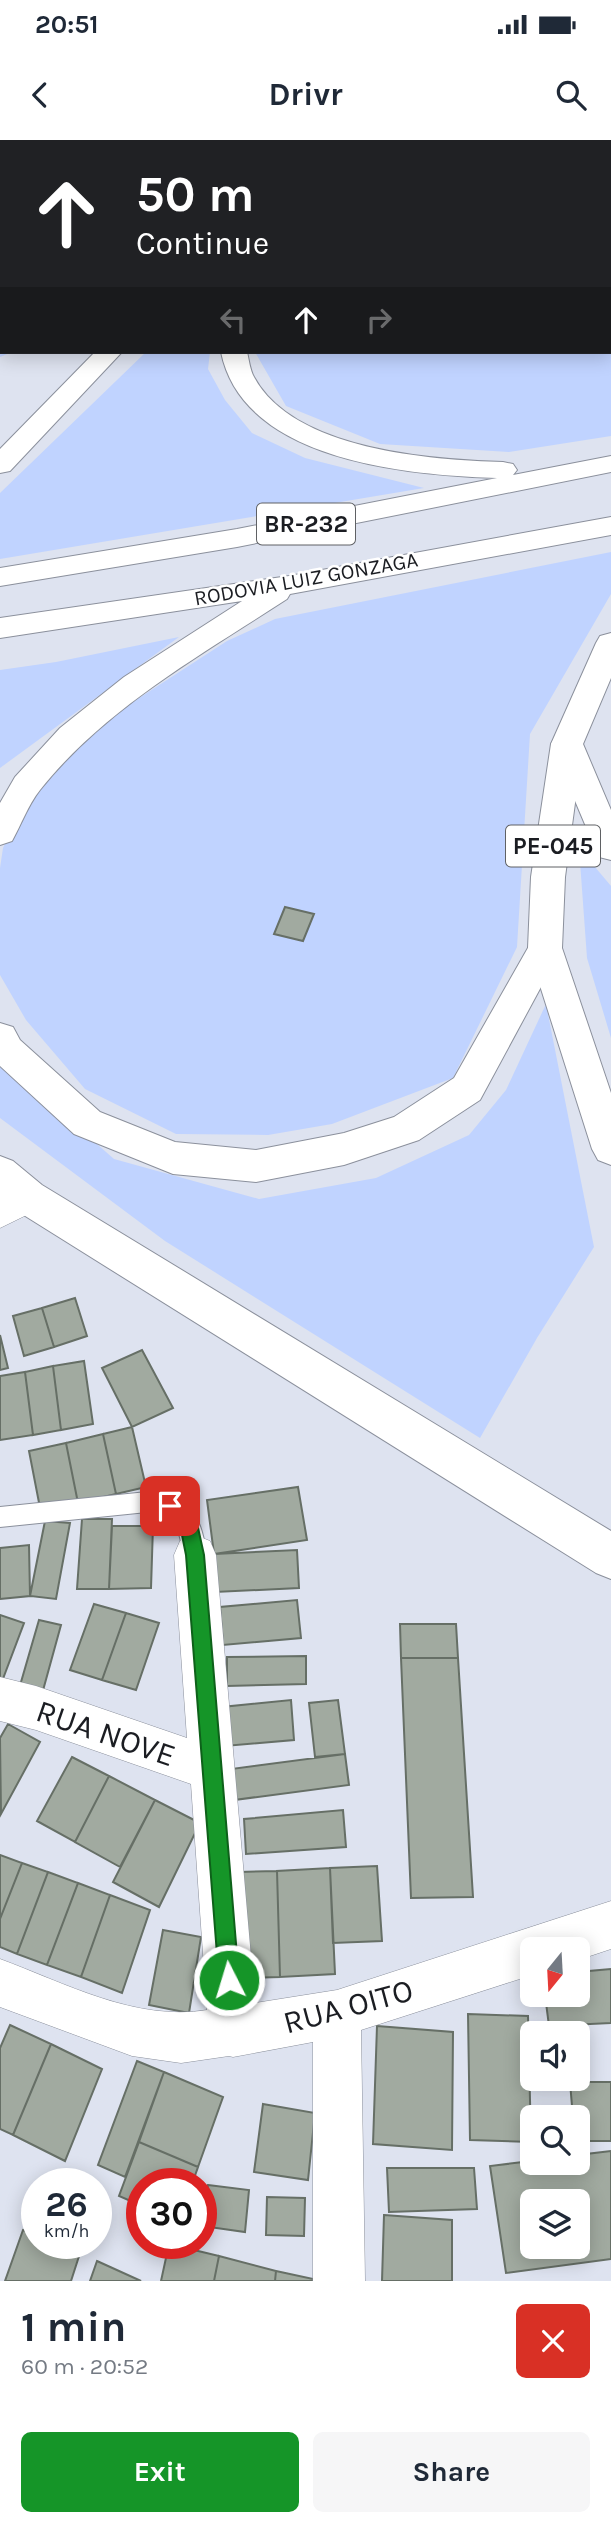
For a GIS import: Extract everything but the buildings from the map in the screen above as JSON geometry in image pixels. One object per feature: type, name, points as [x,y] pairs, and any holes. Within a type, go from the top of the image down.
[{"type":"main road","points":[[0,465],[107,354]]},
{"type":"main road","points":[[235,354],[242,381],[276,417],[320,441],[404,463],[460,469],[575,471]]},
{"type":"main road","name":"BR-232","points":[[0,577],[237,538],[611,464]]},
{"type":"main road","name":"RODOVIA LUIZ GONZAGA","points":[[0,628],[289,585],[611,526]]},
{"type":"main road","points":[[0,833],[26,785],[71,736],[135,684],[289,585]]},
{"type":"main road","name":"PE-045","points":[[611,643],[567,744],[548,877],[545,948],[611,1149]]},
{"type":"main road","points":[[567,744],[611,848]]},
{"type":"main road","points":[[0,1037],[7,1050],[87,1123],[173,1158],[256,1167],[344,1149],[406,1129],[467,1089],[545,948]]},
{"type":"main road","points":[[9,1194],[603,1550],[611,1558]]},
{"type":"street","points":[[195,1555],[233,2033]]},
{"type":"street","name":"RUA NOVE","points":[[0,1699],[36,1708],[211,1769]]},
{"type":"street","name":"RUA OITO","points":[[574,1937],[611,1925]]},
{"type":"street","name":"RUA OITO","points":[[0,1983],[143,2035],[181,2039],[233,2033],[337,2014],[520,1955]]},
{"type":"street","points":[[337,2014],[339,2281]]},
{"type":"lane","points":[[0,1517],[157,1502],[180,1510],[188,1520],[195,1555]]},
{"type":"shaded area","points":[[144,354],[210,354],[208,369],[225,400],[252,433],[305,458],[424,488],[0,559],[0,493]]},
{"type":"shaded area","points":[[256,354],[611,354],[611,436],[509,452],[380,444],[286,406]]},
{"type":"shaded area","points":[[611,552],[611,594],[530,734],[517,947],[453,1078],[332,1124],[268,1135],[176,1134],[85,1089],[26,1020],[0,975],[0,868],[3,848],[31,785],[99,724],[227,641],[275,619]]},
{"type":"shaded area","points":[[179,637],[0,768],[0,670],[56,662]]},
{"type":"shaded area","points":[[579,848],[611,886],[611,1038],[587,958]]},
{"type":"shaded area","points":[[546,1004],[594,1247],[537,1338],[480,1438],[165,1241],[0,1118],[0,1059],[114,1159],[259,1199],[376,1178],[469,1135],[506,1090]]},
{"type":"route","points":[[170,1506],[180,1510],[188,1520],[195,1555],[229,1980]]}]
